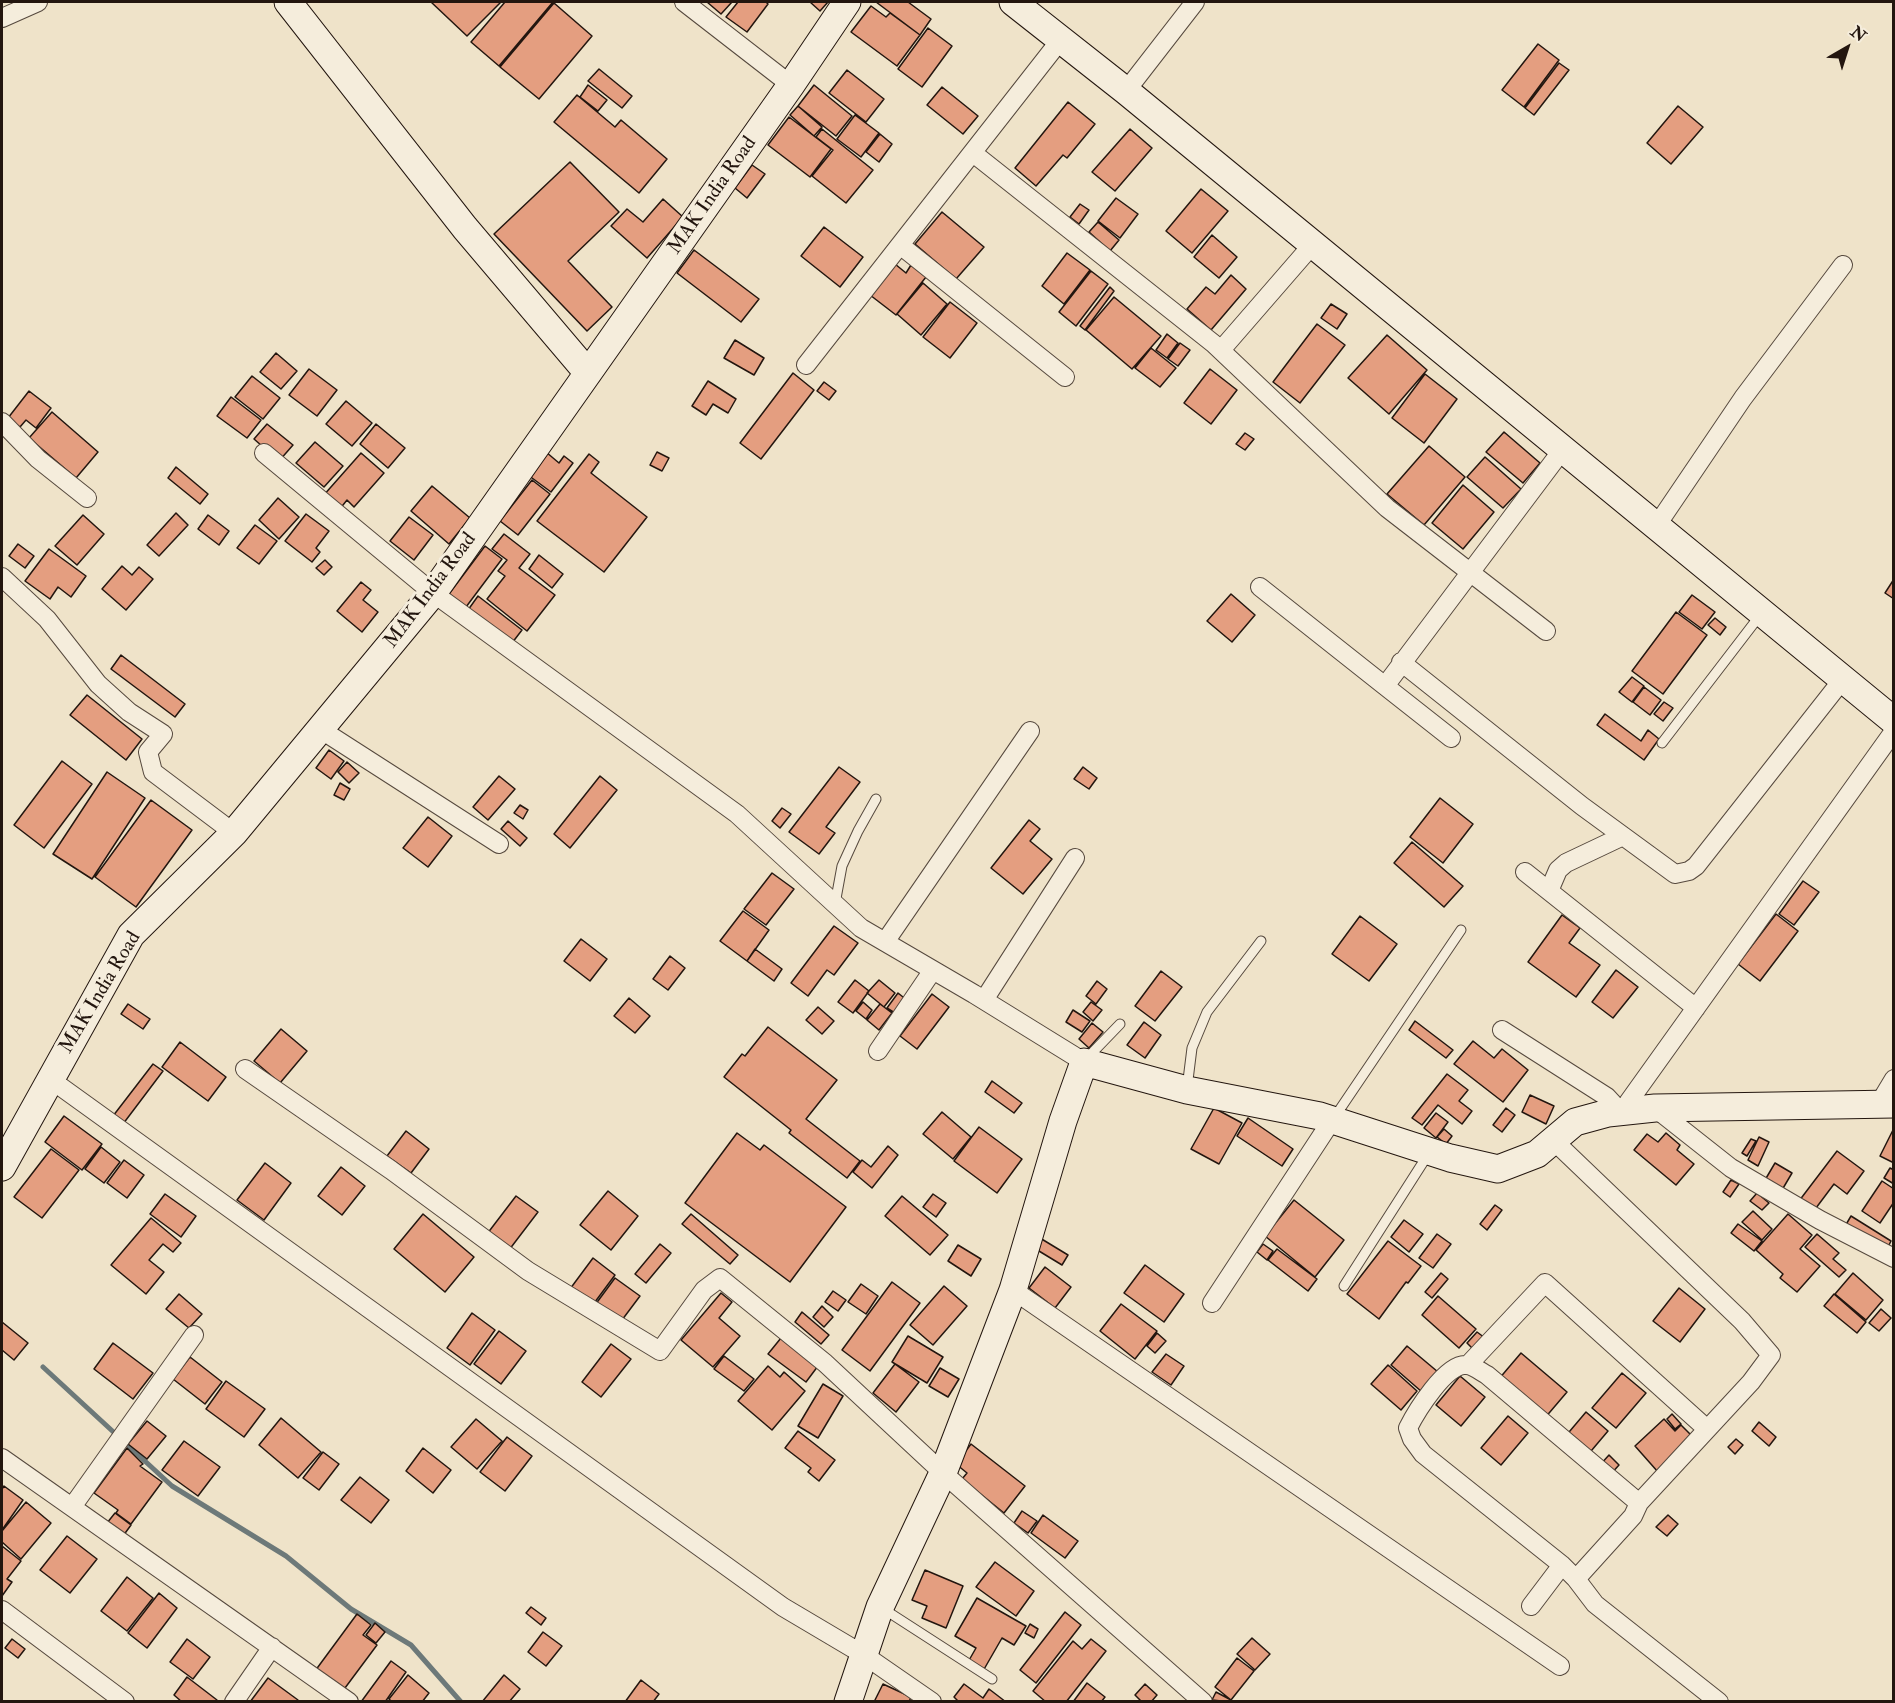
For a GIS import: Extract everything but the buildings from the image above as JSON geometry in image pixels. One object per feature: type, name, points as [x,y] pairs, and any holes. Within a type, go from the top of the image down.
[{"type":"street","points":[[2,18],[39,2]]},
{"type":"street","points":[[288,2],[465,228],[588,373]]},
{"type":"street","points":[[684,2],[791,85]]},
{"type":"street","name":"MAK India Road","points":[[2,1167],[131,935],[234,833],[433,593],[847,2]]},
{"type":"street","points":[[1013,2],[1062,38],[1893,721]]},
{"type":"street","points":[[1126,91],[1195,2]]},
{"type":"street","points":[[806,365],[1062,38]]},
{"type":"street","points":[[972,153],[1221,350],[1387,508],[1546,631]]},
{"type":"street","points":[[1221,350],[1313,244]]},
{"type":"street","points":[[900,245],[1065,377]]},
{"type":"street","points":[[1657,525],[1743,398],[1843,265]]},
{"type":"street","points":[[2,422],[38,459],[87,498]]},
{"type":"street","points":[[1385,686],[1563,449]]},
{"type":"street","points":[[264,453],[433,593],[737,814],[861,928],[1088,1064],[1187,1090],[1332,1120],[1430,1151],[1498,1169],[1537,1154],[1575,1122],[1621,1111],[1655,1108],[1886,1104],[1893,1079]]},
{"type":"street","points":[[2,577],[47,619],[98,684],[129,712],[163,734],[148,752],[153,772],[234,833]]},
{"type":"street","points":[[1260,587],[1451,738]]},
{"type":"street","points":[[1401,662],[1582,806],[1675,874],[1689,872],[1696,866],[1843,679]]},
{"type":"street","points":[[320,729],[499,844]]},
{"type":"street","points":[[885,942],[1030,731]]},
{"type":"street","points":[[1621,1111],[1893,731]]},
{"type":"street","points":[[1549,891],[1558,870],[1566,863],[1623,836]]},
{"type":"street","points":[[984,1000],[1075,858]]},
{"type":"street","points":[[1525,872],[1695,1008]]},
{"type":"street","points":[[878,1051],[933,970]]},
{"type":"street","points":[[1502,1030],[1607,1097],[1621,1111]]},
{"type":"street","points":[[848,1701],[880,1607],[943,1473],[1013,1290],[1063,1121],[1088,1064]]},
{"type":"street","points":[[245,1070],[391,1170],[528,1271],[660,1351],[704,1290],[720,1278],[825,1363],[943,1473],[1203,1701]]},
{"type":"street","points":[[50,1079],[764,1593],[864,1655],[932,1701]]},
{"type":"street","points":[[1655,1108],[1731,1168],[1820,1220],[1893,1258]]},
{"type":"street","points":[[1212,1303],[1332,1120]]},
{"type":"street","points":[[1553,1140],[1733,1313],[1771,1354],[1751,1382],[1639,1503],[1633,1516],[1576,1578]]},
{"type":"street","points":[[1468,1365],[1545,1283],[1707,1429]]},
{"type":"street","points":[[1013,1290],[1560,1666]]},
{"type":"street","points":[[72,1507],[194,1335]]},
{"type":"street","points":[[1639,1503],[1487,1375],[1468,1365],[1457,1366],[1439,1383],[1418,1409],[1408,1428],[1412,1439],[1423,1454],[1562,1565],[1576,1578],[1595,1604],[1719,1701]]},
{"type":"street","points":[[2,1458],[349,1701]]},
{"type":"street","points":[[1531,1606],[1562,1565]]},
{"type":"street","points":[[2,1610],[76,1667],[125,1701]]},
{"type":"street","points":[[234,1701],[272,1647]]},
{"type":"lane","points":[[1662,743],[1762,613]]},
{"type":"lane","points":[[835,904],[842,866],[876,798]]},
{"type":"lane","points":[[1332,1120],[1461,930]]},
{"type":"lane","points":[[1187,1090],[1192,1048],[1207,1012],[1261,941]]},
{"type":"lane","points":[[1088,1064],[1092,1053],[1120,1024]]},
{"type":"lane","points":[[1344,1286],[1430,1151]]},
{"type":"lane","points":[[880,1607],[992,1679]]},
{"type":"waterway","points":[[43,1367],[172,1486],[286,1556],[351,1609],[411,1645],[461,1702]]}]
